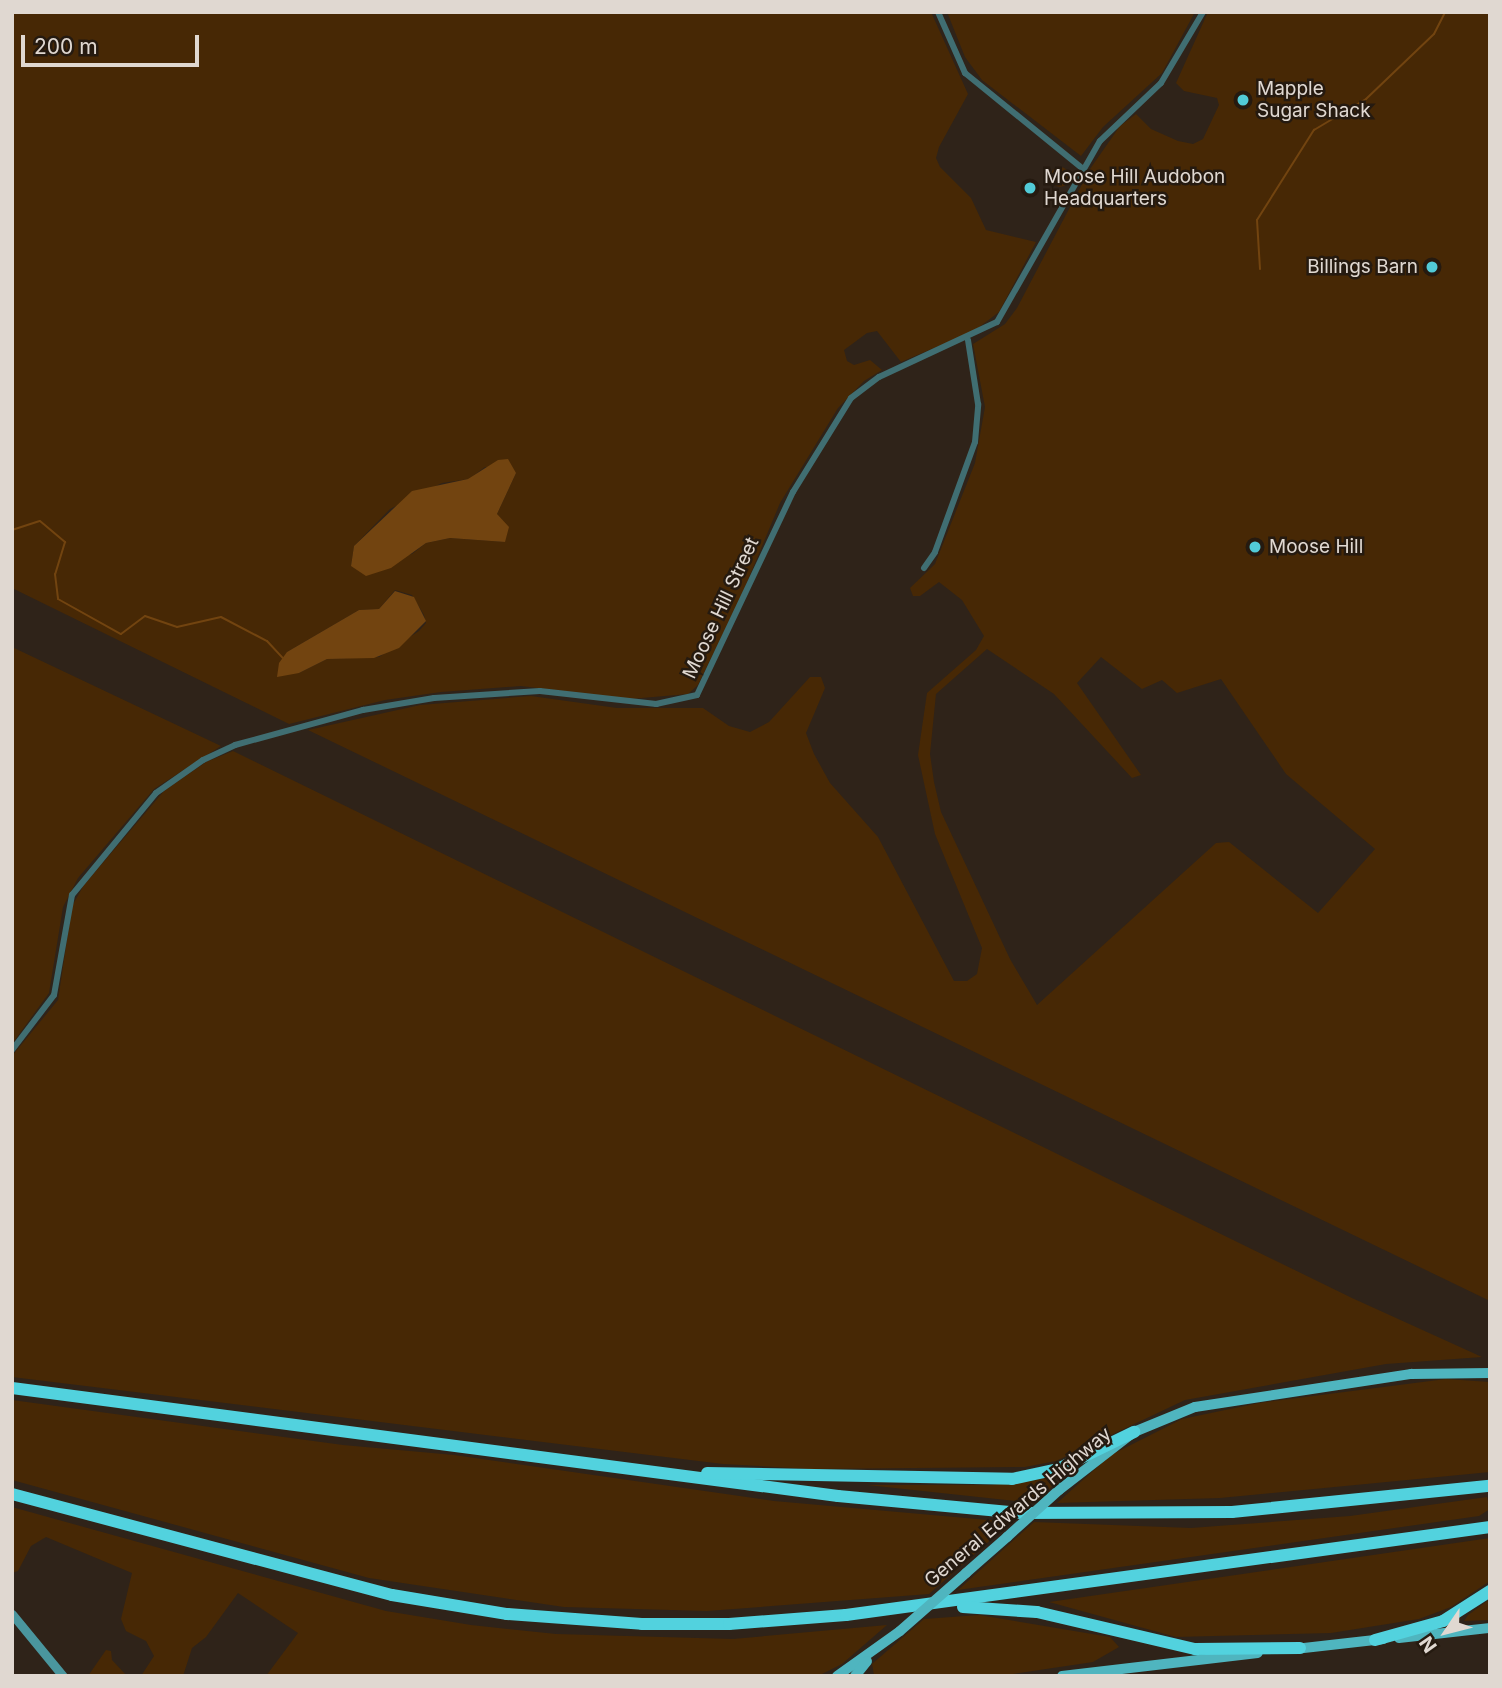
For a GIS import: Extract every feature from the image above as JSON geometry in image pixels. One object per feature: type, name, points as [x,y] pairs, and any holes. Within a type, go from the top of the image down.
[{"type":"highway","points":[[12,1388],[918,1505],[1092,1515],[1255,1511],[1490,1486]]},
{"type":"highway","points":[[668,1474],[1012,1479],[1058,1469],[1134,1432]]},
{"type":"highway","points":[[12,1494],[346,1585],[507,1614],[620,1624],[717,1624],[928,1604],[1490,1527]]},
{"type":"highway","points":[[1375,1640],[1443,1620],[1490,1591]]},
{"type":"highway","points":[[928,1604],[1042,1612],[1195,1649],[1300,1648]]},
{"type":"main road","name":"General Edwards Highway","points":[[837,1676],[884,1645],[1059,1490],[1134,1432],[1173,1414],[1217,1403],[1411,1374],[1490,1373]]},
{"type":"main road","points":[[12,1614],[63,1676]]},
{"type":"main road","points":[[1062,1676],[1490,1628]]},
{"type":"main road","points":[[855,1676],[884,1645]]},
{"type":"street","points":[[938,12],[965,73],[1083,169]]},
{"type":"street","name":"Moose Hill Street","points":[[12,1050],[54,995],[72,894],[116,848],[156,793],[203,760],[240,743],[363,710],[434,698],[540,691],[659,704],[694,697],[744,601],[793,492],[851,398],[878,377],[968,340],[1005,312],[1083,169],[1111,126],[1161,83],[1203,12]]},
{"type":"street","points":[[924,568],[933,555],[975,442],[977,382],[968,340]]},
{"type":"shaded area","points":[[12,12],[931,12],[968,94],[939,147],[936,158],[940,167],[971,198],[986,230],[1036,242],[999,312],[974,331],[901,362],[877,331],[867,333],[844,350],[847,361],[854,365],[870,360],[882,370],[864,381],[838,408],[780,503],[740,599],[698,685],[688,694],[630,699],[521,686],[441,692],[385,700],[289,724],[12,588]],"holes":[[[485,467],[516,473],[497,514],[505,542],[450,538],[426,543],[412,554],[351,566],[354,546],[390,509],[442,483],[469,479]],[[395,590],[412,595],[424,615],[426,623],[419,631],[379,657],[327,659],[299,673],[287,652],[359,610],[379,609]]]},
{"type":"shaded area","points":[[947,12],[1195,12],[1162,73],[1103,127],[1081,156],[982,80],[965,57]]},
{"type":"shaded area","points":[[1208,12],[1490,12],[1490,1301],[308,730],[420,705],[531,696],[617,708],[703,708],[729,726],[750,732],[769,722],[810,677],[821,677],[825,688],[806,733],[814,754],[830,783],[878,837],[954,981],[967,981],[977,974],[982,948],[935,834],[918,755],[927,693],[976,650],[984,636],[962,600],[939,582],[920,596],[913,596],[910,588],[935,564],[975,463],[985,407],[973,344],[1005,324],[1017,308],[1090,169],[1120,126],[1136,114],[1151,129],[1178,141],[1193,144],[1203,139],[1219,105],[1217,98],[1184,91],[1176,83]],"holes":[[[987,649],[1054,694],[1132,778],[1141,775],[1077,683],[1101,657],[1142,689],[1162,680],[1177,693],[1221,679],[1286,774],[1375,849],[1318,913],[1229,842],[1216,843],[1037,1005],[1010,959],[941,812],[930,754],[936,694]]]},
{"type":"shaded area","points":[[1056,167],[1064,167],[1070,177],[1064,187],[1056,187],[1050,181],[1050,173]]},
{"type":"shaded area","points":[[508,459],[516,473],[497,514],[509,527],[505,542],[450,538],[426,543],[391,568],[366,576],[351,566],[354,546],[412,491],[468,479],[498,460]]},
{"type":"shaded area","points":[[395,591],[414,597],[426,621],[399,648],[374,658],[327,659],[299,673],[277,677],[279,663],[287,652],[359,610],[379,609]]},
{"type":"shaded area","points":[[12,647],[221,746],[154,789],[78,878],[63,907],[49,993],[12,1044]]},
{"type":"shaded area","points":[[233,751],[1352,1298],[1482,1357],[1386,1364],[1185,1400],[1056,1461],[1025,1467],[810,1469],[723,1464],[12,1377],[12,1056],[58,1000],[72,906],[84,885],[164,791],[206,762]]},
{"type":"shaded area","points":[[1446,1379],[1490,1382],[1490,1472],[1220,1498],[1057,1503],[1111,1455],[1182,1419],[1259,1403]]},
{"type":"shaded area","points":[[12,1400],[343,1445],[454,1455],[774,1501],[1011,1522],[929,1594],[707,1611],[564,1607],[369,1578],[12,1480]]},
{"type":"shaded area","points":[[1054,1477],[1055,1484],[1033,1503],[867,1485],[991,1485]]},
{"type":"shaded area","points":[[1487,1497],[1490,1509],[1479,1516],[958,1590],[1034,1522],[1191,1528],[1350,1516]]},
{"type":"shaded area","points":[[12,1507],[386,1611],[471,1625],[556,1634],[733,1639],[887,1625],[842,1664],[818,1676],[266,1676],[298,1633],[238,1593],[206,1637],[192,1648],[183,1676],[141,1676],[154,1656],[146,1641],[126,1631],[121,1619],[132,1573],[46,1537],[31,1546],[18,1571],[12,1573]]},
{"type":"shaded area","points":[[1490,1538],[1490,1581],[1451,1607],[1419,1619],[1331,1633],[1176,1637],[1049,1602]]},
{"type":"shaded area","points":[[1490,1599],[1490,1620],[1464,1621],[1468,1615]]},
{"type":"shaded area","points":[[979,1615],[1110,1637],[1119,1647],[1093,1662],[1000,1676],[874,1675],[872,1664],[924,1619]]},
{"type":"shaded area","points":[[106,1650],[111,1651],[112,1660],[127,1676],[88,1676]]},
{"type":"waterway","points":[[1260,269],[1257,220],[1314,130],[1366,99],[1434,34],[1445,12]]},
{"type":"waterway","points":[[12,530],[40,521],[65,542],[55,574],[58,599],[121,634],[145,616],[177,627],[221,617],[267,641],[283,658]]},
{"type":"place","name":"Mapple Sugar Shack","points":[[1243,100]]},
{"type":"place","name":"Moose Hill Audobon Headquarters","points":[[1030,188]]},
{"type":"place","name":"Billings Barn","points":[[1432,267]]},
{"type":"place","name":"Moose Hill","points":[[1255,547]]}]
